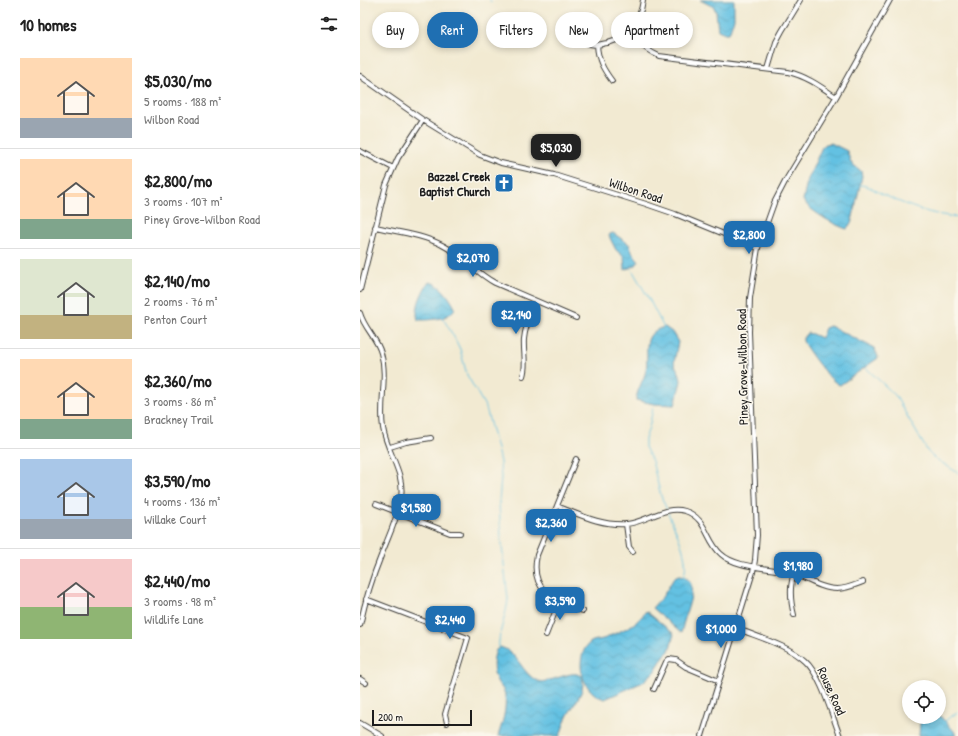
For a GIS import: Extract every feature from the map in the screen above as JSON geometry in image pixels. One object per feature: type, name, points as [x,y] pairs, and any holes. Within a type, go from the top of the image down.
[{"type":"street","points":[[641,12],[643,0]]},
{"type":"street","points":[[768,69],[776,42],[801,0]]},
{"type":"street","name":"Piney Grove-Wilbon Road","points":[[702,736],[754,566],[757,535],[749,332],[750,298],[758,248],[765,226],[787,178],[836,97],[890,0]]},
{"type":"street","points":[[597,48],[598,57],[603,69],[612,81]]},
{"type":"street","points":[[644,48],[650,53],[659,56],[788,72],[814,82],[836,97]]},
{"type":"street","name":"Wilbon Road","points":[[360,76],[423,120],[467,148],[487,158],[501,163],[575,181],[646,204],[675,214],[758,248]]},
{"type":"street","points":[[360,290],[386,185],[393,168],[423,120]]},
{"type":"street","points":[[360,151],[393,168]]},
{"type":"street","points":[[375,227],[429,240],[444,246],[489,279],[576,318]]},
{"type":"street","points":[[523,376],[525,368],[525,331],[536,300]]},
{"type":"street","points":[[360,313],[365,326],[376,342],[382,355],[384,368],[382,420],[385,436],[399,470],[401,483],[401,497],[397,513],[374,572],[360,626]]},
{"type":"street","points":[[390,447],[406,442],[431,438]]},
{"type":"street","points":[[576,460],[537,555],[535,566],[536,576],[542,589],[548,595],[559,602],[583,611]]},
{"type":"street","points":[[376,504],[450,533],[460,533]]},
{"type":"street","points":[[557,506],[599,522],[610,524],[626,524],[641,521],[671,509],[679,509],[696,516],[702,522],[713,544],[721,554],[735,562],[792,574],[823,586],[836,589],[847,588],[863,582]]},
{"type":"street","points":[[626,524],[629,547],[633,552]]},
{"type":"street","points":[[794,615],[790,601],[790,588],[792,574],[799,556]]},
{"type":"street","points":[[366,599],[468,638],[445,714],[447,723]]},
{"type":"street","points":[[546,635],[559,602]]},
{"type":"street","name":"Rouse Road","points":[[736,628],[794,652],[807,662],[817,677],[840,736]]},
{"type":"street","points":[[654,689],[666,662],[669,659],[673,659],[686,667],[719,680]]},
{"type":"street","points":[[360,679],[366,683]]},
{"type":"street","points":[[360,723],[382,736]]},
{"type":"water","points":[[700,0],[734,0],[734,19],[729,33],[718,30],[714,7]]},
{"type":"water","points":[[831,143],[847,151],[851,163],[861,171],[862,176],[852,221],[847,229],[836,225],[823,217],[810,208],[803,200],[807,181],[822,147]]},
{"type":"water","points":[[613,233],[629,244],[632,252],[639,261],[636,265],[625,270],[624,257],[616,250],[609,236]]},
{"type":"water","points":[[429,282],[441,288],[451,300],[455,308],[444,317],[418,320],[417,311],[419,300]]},
{"type":"water","points":[[830,326],[874,348],[878,358],[840,385],[825,373],[803,341],[803,338],[807,333],[821,338],[825,328]]},
{"type":"water","points":[[665,327],[672,332],[678,342],[674,363],[680,375],[681,381],[675,405],[654,404],[636,400],[638,390],[645,374],[648,339],[651,334]]},
{"type":"water","points":[[676,576],[683,577],[688,580],[691,584],[692,590],[681,633],[652,608],[663,596]]},
{"type":"water","points":[[646,611],[674,634],[669,651],[654,672],[643,682],[605,699],[599,697],[589,688],[583,677],[581,661],[584,650],[592,641],[604,639],[632,625],[639,620]]},
{"type":"water","points":[[500,647],[511,653],[528,674],[538,681],[543,682],[571,674],[577,674],[581,677],[583,683],[581,692],[566,719],[560,736],[498,736],[504,716],[505,701],[503,689],[496,679],[493,666],[496,650]]},
{"type":"water","points":[[946,722],[954,731],[956,736],[919,736],[920,724],[946,724]]},
{"type":"waterway","points":[[860,185],[870,187],[886,196],[921,210],[958,217]]},
{"type":"waterway","points":[[631,268],[664,328]]},
{"type":"waterway","points":[[441,317],[460,349],[467,375],[486,408],[500,462],[501,478],[499,502],[501,538],[508,599],[499,637],[499,649]]},
{"type":"waterway","points":[[865,367],[895,395],[928,452],[933,457],[958,473]]},
{"type":"waterway","points":[[654,403],[649,428],[645,439],[645,447],[652,461],[661,496],[667,510]]},
{"type":"waterway","points":[[668,513],[684,554],[685,571],[683,578]]},
{"type":"waterway","points":[[946,720],[958,713]]},
{"type":"place","name":"Bazzel Creek Baptist Church","points":[[504,183]]}]
